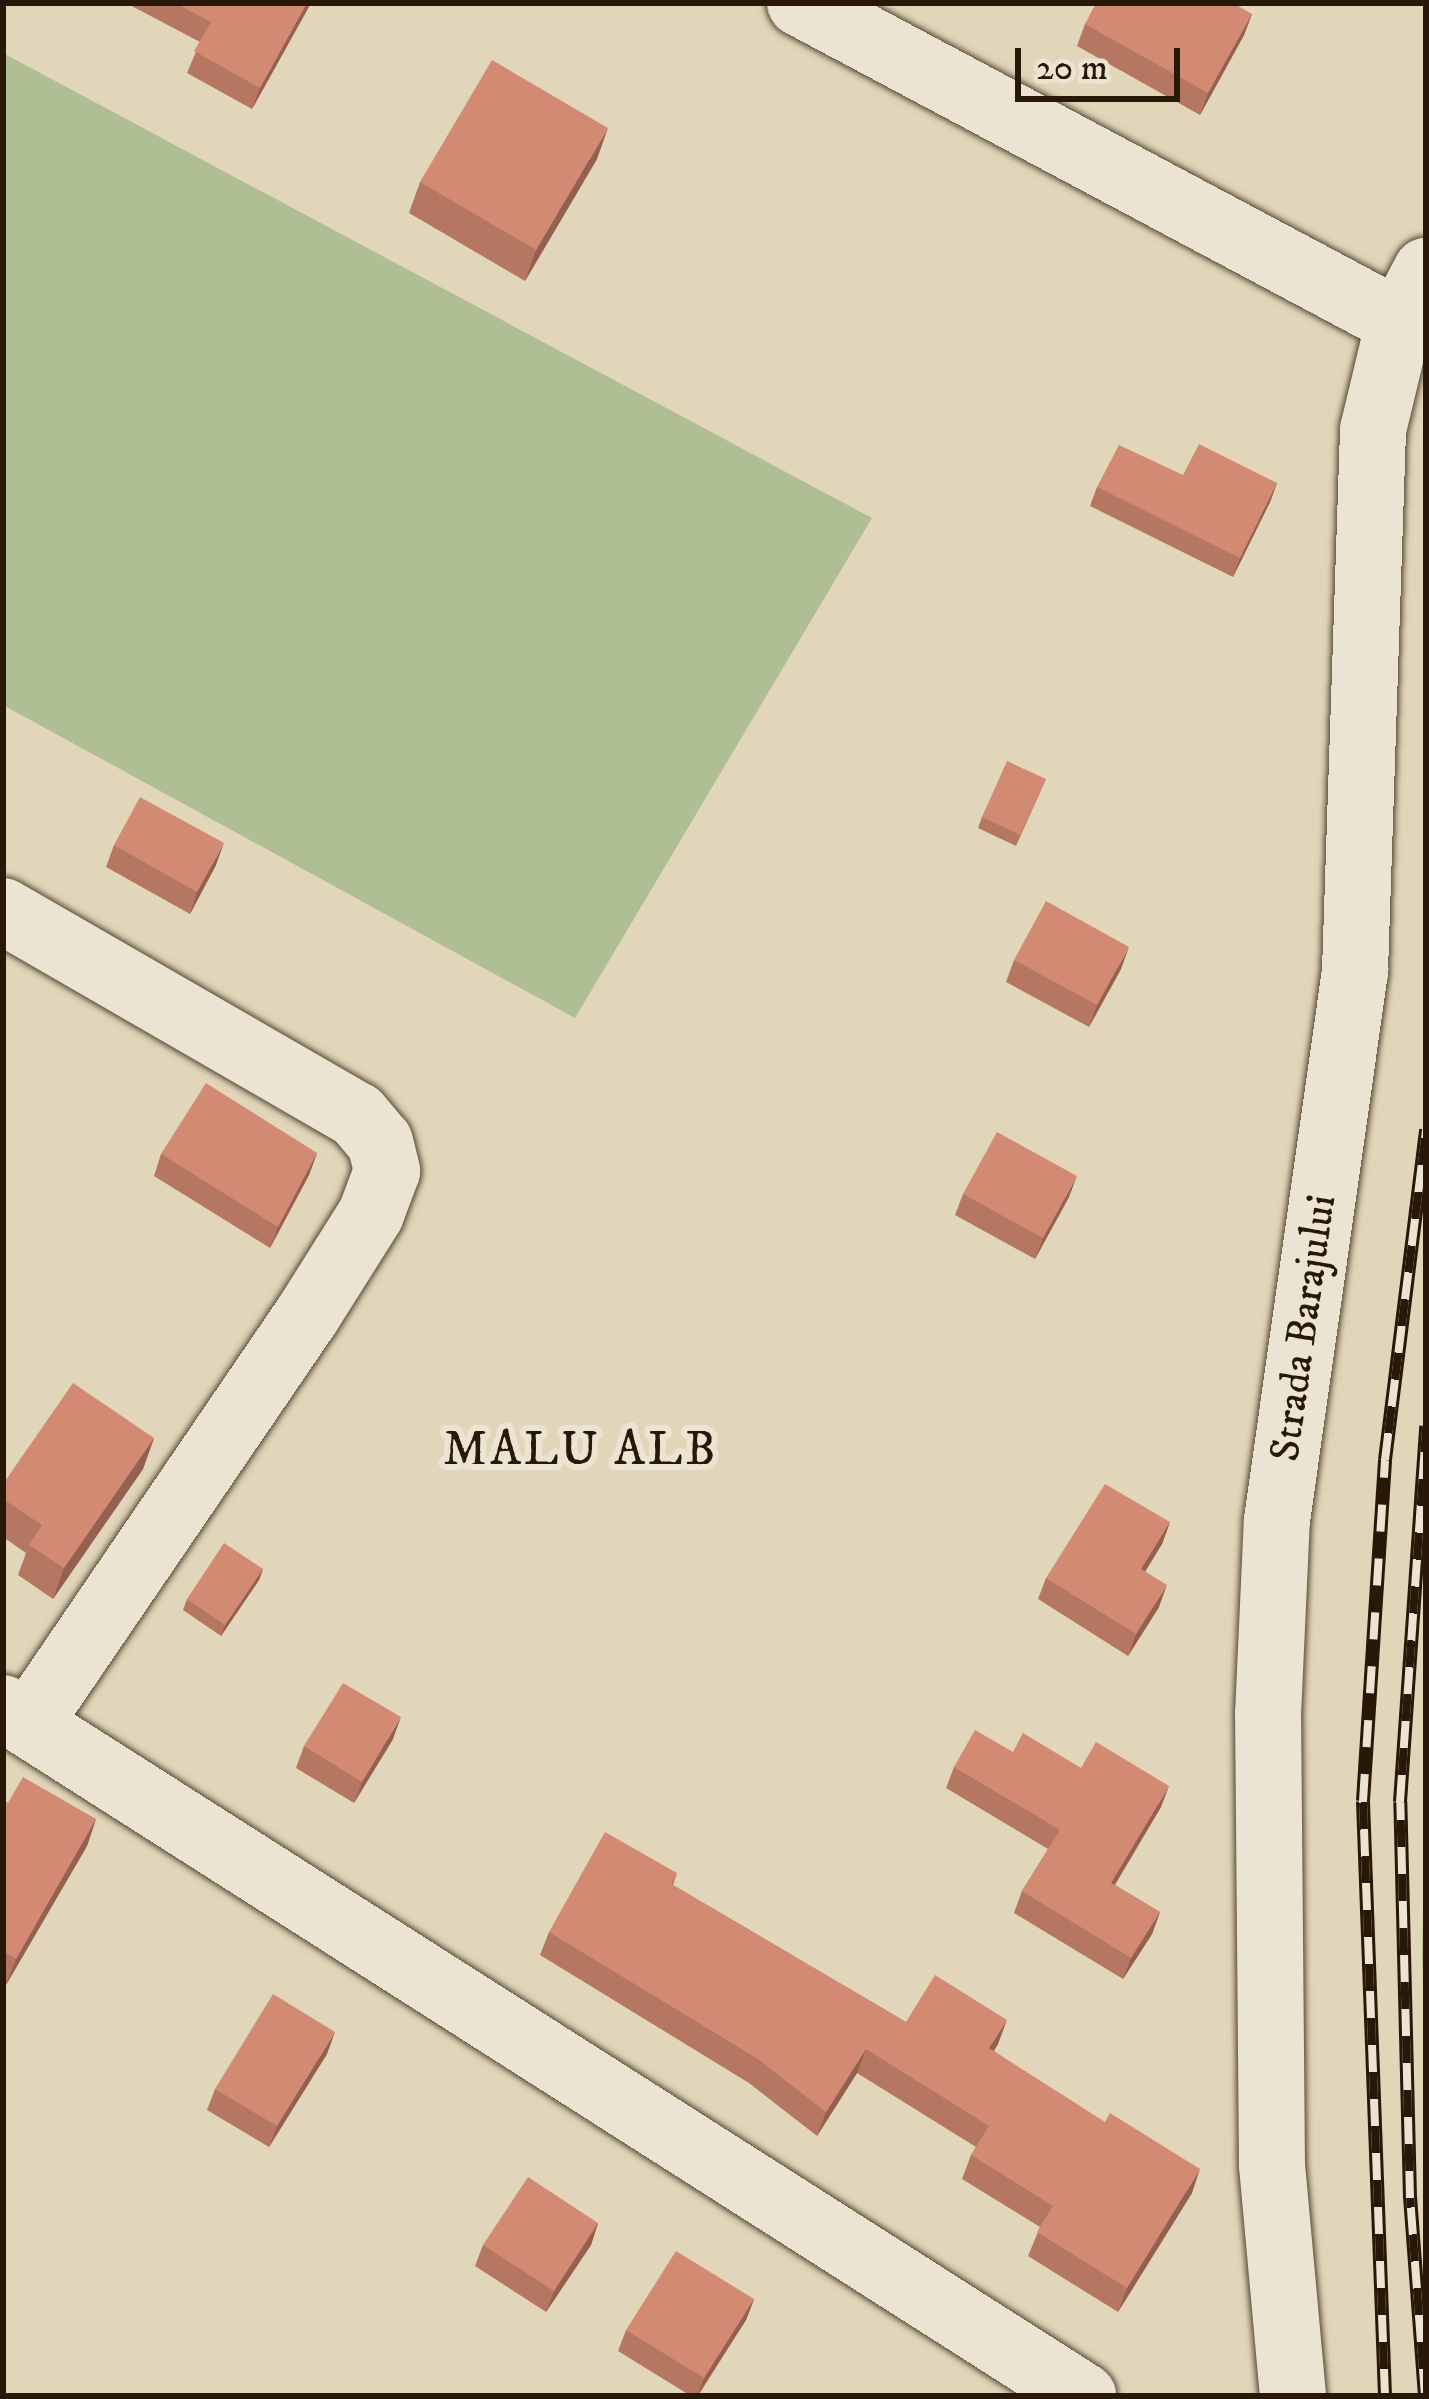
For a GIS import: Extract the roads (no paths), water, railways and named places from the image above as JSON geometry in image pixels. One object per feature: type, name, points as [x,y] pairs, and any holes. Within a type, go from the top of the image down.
[{"type":"street","points":[[800,3],[1412,297]]},
{"type":"street","name":"Strada Barajului","points":[[1294,2396],[1272,2165],[1268,1715],[1277,1520],[1355,970],[1372,430],[1412,297]]},
{"type":"street","points":[[3,911],[357,1115],[380,1142],[387,1171],[371,1214],[308,1314],[16,1716],[1083,2396]]},
{"type":"railway","points":[[1385,2396],[1363,1801],[1385,1460],[1426,1130]]},
{"type":"railway","points":[[1425,2396],[1410,2198],[1400,1802],[1426,1426]]},
{"type":"district","name":"MALU ALB","points":[[581,1451]]}]
